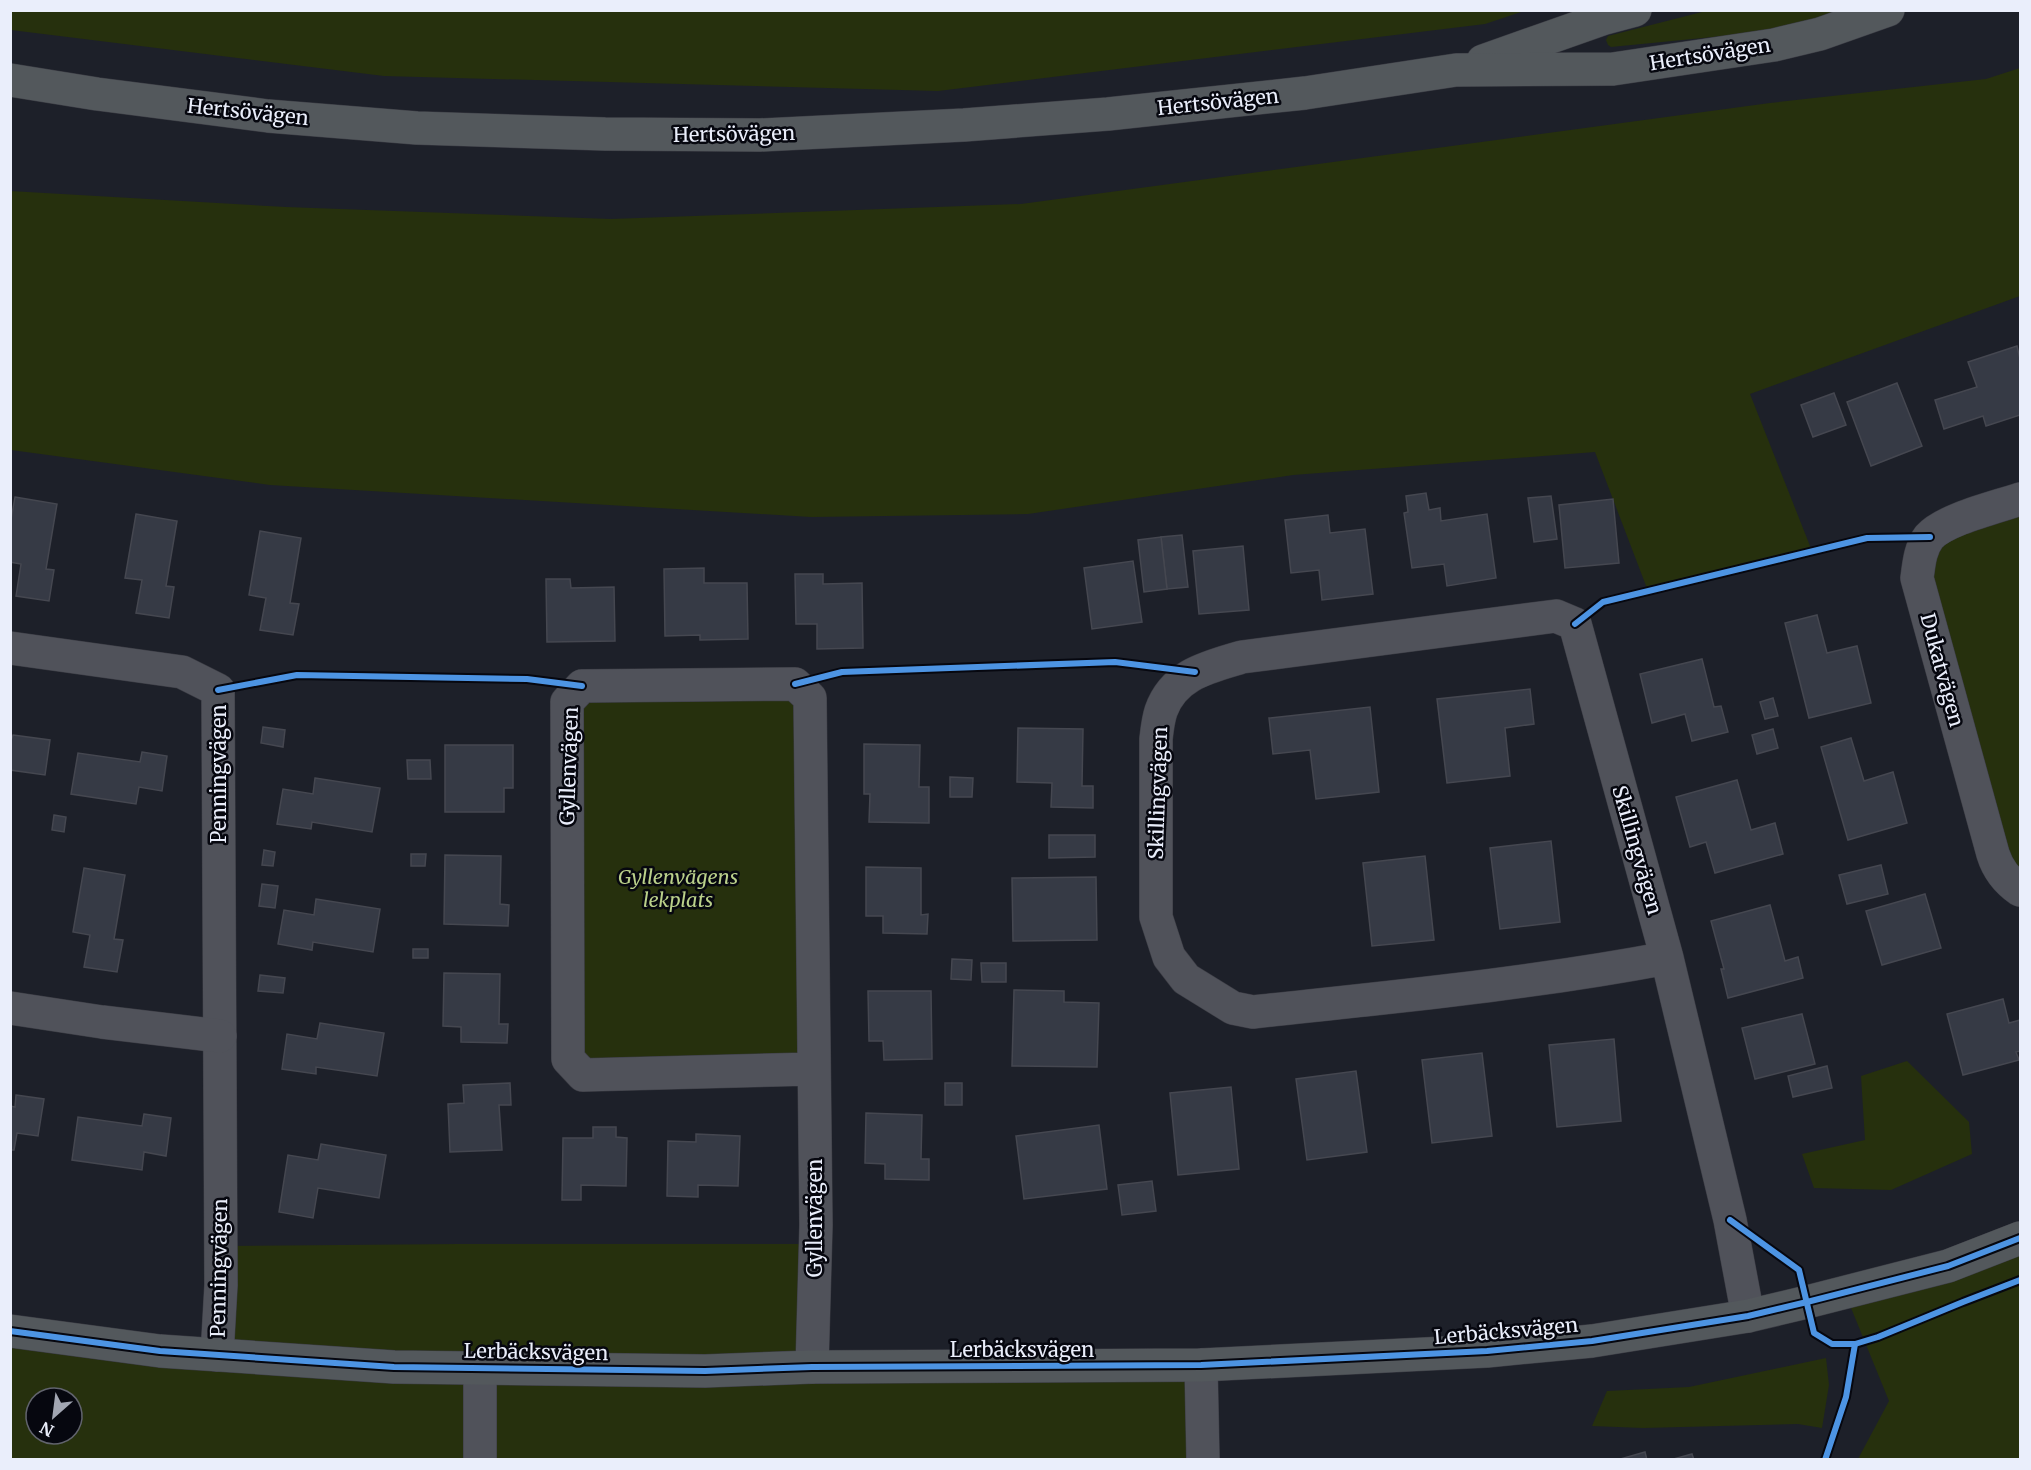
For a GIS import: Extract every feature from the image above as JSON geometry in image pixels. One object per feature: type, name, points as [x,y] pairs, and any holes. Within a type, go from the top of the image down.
[{"type":"main road","name":"Hertsövägen","points":[[1456,70],[1605,18],[1635,10]]},
{"type":"main road","name":"Hertsövägen","points":[[10,80],[97,94],[268,116],[417,128],[604,134],[760,135],[964,125],[1108,114],[1305,93],[1456,70],[1613,69],[1774,45],[1820,34],[1888,10]]},
{"type":"main road","name":"Lerbäcksvägen","points":[[10,1331],[160,1351],[394,1366],[705,1371],[812,1367],[1201,1365],[1487,1352],[1592,1341],[1748,1316],[1928,1272],[2020,1238]]},
{"type":"street","name":"Dukatvägen","points":[[2020,499],[1945,525],[1930,537],[1920,554],[1917,578],[1996,864],[2008,882],[2020,890]]},
{"type":"street","name":"Skillingvägen","points":[[1667,958],[1612,968],[1433,992],[1253,1012],[1233,1008],[1186,979],[1169,957],[1156,917],[1156,739],[1161,710],[1175,688],[1195,672],[1242,657],[1556,616],[1575,624],[1667,958],[1731,1220],[1748,1316]]},
{"type":"street","name":"Penningvägen","points":[[10,648],[182,672],[218,690],[221,1285],[217,1355]]},
{"type":"street","name":"Gyllenvägen","points":[[812,1367],[816,1225],[810,698],[795,684],[582,686],[567,702],[568,1059],[584,1075],[813,1069]]},
{"type":"street","points":[[10,1008],[220,1036]]},
{"type":"street","points":[[1201,1365],[1203,1460]]},
{"type":"street","points":[[480,1367],[480,1460]]},
{"type":"green space","points":[[11,10],[1524,11],[1485,24],[938,91],[384,76],[11,30]]},
{"type":"green space","points":[[1706,11],[1843,11],[1753,33],[1611,47],[1606,40],[1608,36]]},
{"type":"green space","points":[[2020,68],[2020,296],[1750,394],[1812,551],[1648,591],[1595,452],[1293,475],[1028,514],[811,517],[270,485],[11,450],[10,191],[286,207],[611,219],[1021,204],[1770,103],[1986,79]]},
{"type":"green space","points":[[2020,496],[2020,894],[1955,729],[1926,540]]},
{"type":"green space","name":"Gyllenvägens lekplats","points":[[794,684],[809,1071],[582,1074],[579,686]]},
{"type":"green space","points":[[1907,1061],[1969,1122],[1972,1154],[1891,1190],[1814,1188],[1802,1154],[1865,1140],[1861,1076]]},
{"type":"green space","points":[[813,1244],[810,1365],[1201,1365],[1204,1459],[11,1459],[10,1330],[217,1356],[220,1246]]},
{"type":"green space","points":[[2020,1246],[2020,1459],[1858,1459],[1889,1401],[1849,1303]]},
{"type":"green space","points":[[1826,1358],[1829,1385],[1822,1428],[1798,1424],[1643,1428],[1592,1426],[1607,1391],[1689,1387]]},
{"type":"building","points":[[2017,346],[2020,359],[2020,415],[1986,426],[1983,416],[1944,429],[1935,400],[1977,387],[1968,362]]},
{"type":"building","points":[[1897,383],[1922,446],[1871,466],[1847,402]]},
{"type":"building","points":[[1834,393],[1846,425],[1813,437],[1801,405]]},
{"type":"building","points":[[1426,493],[1429,510],[1440,508],[1441,521],[1487,514],[1496,578],[1447,586],[1444,564],[1412,568],[1404,513],[1408,512],[1406,496]]},
{"type":"building","points":[[1551,496],[1557,539],[1534,542],[1528,498]]},
{"type":"building","points":[[15,497],[57,504],[46,569],[54,570],[49,601],[16,596],[21,564],[10,562],[10,525]]},
{"type":"building","points":[[1613,499],[1619,563],[1565,568],[1559,505]]},
{"type":"building","points":[[136,514],[177,521],[166,586],[174,587],[169,618],[136,613],[142,580],[125,578]]},
{"type":"building","points":[[1328,515],[1330,533],[1365,529],[1373,594],[1322,600],[1319,570],[1291,573],[1285,520]]},
{"type":"building","points":[[260,531],[301,538],[290,603],[299,604],[293,635],[260,630],[266,598],[249,595]]},
{"type":"building","points":[[1182,535],[1188,587],[1167,589],[1161,537]]},
{"type":"building","points":[[1161,537],[1167,589],[1144,592],[1138,540]]},
{"type":"building","points":[[1243,546],[1249,610],[1199,614],[1193,551]]},
{"type":"building","points":[[1133,561],[1142,622],[1092,629],[1084,568]]},
{"type":"building","points":[[704,568],[704,583],[747,583],[748,639],[700,640],[700,635],[665,636],[664,569]]},
{"type":"building","points":[[795,574],[823,574],[823,584],[862,583],[863,648],[817,649],[817,624],[796,624]]},
{"type":"building","points":[[546,579],[570,579],[571,588],[614,587],[615,641],[547,642]]},
{"type":"building","points":[[1817,615],[1827,653],[1857,646],[1871,703],[1809,718],[1785,623]]},
{"type":"building","points":[[1702,659],[1714,707],[1721,706],[1728,732],[1692,741],[1685,714],[1652,723],[1640,674]]},
{"type":"building","points":[[1530,689],[1534,724],[1505,728],[1510,776],[1447,783],[1437,699]]},
{"type":"building","points":[[1773,698],[1778,716],[1765,719],[1760,702]]},
{"type":"building","points":[[1370,707],[1379,792],[1316,799],[1310,750],[1273,754],[1269,718]]},
{"type":"building","points":[[263,727],[285,730],[283,747],[261,743]]},
{"type":"building","points":[[1018,728],[1083,729],[1082,786],[1093,786],[1093,808],[1051,807],[1052,783],[1017,782]]},
{"type":"building","points":[[1773,729],[1778,748],[1757,754],[1752,735]]},
{"type":"building","points":[[13,735],[50,740],[45,775],[10,770],[10,744]]},
{"type":"building","points":[[1851,738],[1864,781],[1893,772],[1907,823],[1848,840],[1821,747]]},
{"type":"building","points":[[864,744],[920,745],[919,787],[929,787],[929,823],[869,822],[870,794],[864,794]]},
{"type":"building","points":[[445,745],[513,745],[513,788],[504,788],[504,812],[445,812]]},
{"type":"building","points":[[142,752],[167,756],[162,791],[139,787],[136,804],[71,794],[78,753],[140,762]]},
{"type":"building","points":[[407,760],[430,760],[431,779],[408,779]]},
{"type":"building","points":[[950,777],[973,778],[972,797],[950,797]]},
{"type":"building","points":[[315,778],[380,788],[372,832],[312,822],[311,829],[277,824],[283,789],[313,794]]},
{"type":"building","points":[[1737,780],[1751,830],[1775,823],[1783,854],[1715,873],[1706,842],[1690,847],[1676,797]]},
{"type":"building","points":[[54,815],[66,817],[64,832],[52,830]]},
{"type":"building","points":[[1049,835],[1095,835],[1095,857],[1049,858]]},
{"type":"building","points":[[1551,841],[1560,922],[1500,929],[1490,848]]},
{"type":"building","points":[[264,850],[275,852],[273,866],[262,865]]},
{"type":"building","points":[[411,854],[426,854],[425,866],[411,866]]},
{"type":"building","points":[[445,855],[501,856],[500,904],[509,905],[508,926],[444,924]]},
{"type":"building","points":[[1425,856],[1434,940],[1372,946],[1363,863]]},
{"type":"building","points":[[1881,865],[1888,894],[1847,904],[1839,875]]},
{"type":"building","points":[[866,867],[921,868],[921,915],[928,914],[927,934],[883,933],[883,916],[866,916]]},
{"type":"building","points":[[84,868],[125,875],[114,939],[123,940],[117,972],[84,967],[90,935],[73,932]]},
{"type":"building","points":[[1096,877],[1097,940],[1013,941],[1012,878]]},
{"type":"building","points":[[262,884],[278,886],[275,908],[259,906]]},
{"type":"building","points":[[1925,894],[1941,948],[1882,965],[1866,911]]},
{"type":"building","points":[[316,899],[380,909],[373,952],[313,942],[312,950],[278,944],[284,910],[314,915]]},
{"type":"building","points":[[1770,905],[1785,961],[1798,957],[1803,978],[1728,998],[1721,969],[1724,969],[1711,921]]},
{"type":"building","points":[[413,949],[428,949],[428,958],[413,958]]},
{"type":"building","points":[[952,959],[972,960],[971,980],[951,979]]},
{"type":"building","points":[[981,963],[1006,963],[1006,982],[982,982]]},
{"type":"building","points":[[444,973],[500,974],[499,1024],[508,1024],[507,1043],[461,1042],[461,1027],[443,1026]]},
{"type":"building","points":[[260,975],[285,978],[283,993],[258,991]]},
{"type":"building","points":[[1014,990],[1064,991],[1064,1002],[1099,1003],[1097,1067],[1012,1066]]},
{"type":"building","points":[[868,991],[931,991],[932,1059],[884,1060],[883,1041],[869,1041]]},
{"type":"building","points":[[2003,999],[2009,1023],[2020,1020],[2020,1051],[2016,1052],[2019,1060],[1963,1075],[1947,1014]]},
{"type":"building","points":[[1802,1014],[1815,1064],[1755,1079],[1742,1028]]},
{"type":"building","points":[[320,1023],[384,1033],[377,1076],[316,1067],[316,1074],[282,1069],[287,1034],[317,1039]]},
{"type":"building","points":[[1614,1039],[1621,1121],[1557,1127],[1549,1045]]},
{"type":"building","points":[[1482,1053],[1492,1136],[1432,1143],[1422,1060]]},
{"type":"building","points":[[1827,1066],[1832,1088],[1793,1097],[1788,1076]]},
{"type":"building","points":[[1356,1071],[1367,1152],[1307,1160],[1296,1079]]},
{"type":"building","points":[[510,1083],[511,1105],[499,1105],[502,1150],[450,1152],[448,1104],[464,1103],[463,1085]]},
{"type":"building","points":[[945,1083],[962,1083],[962,1105],[945,1105]]},
{"type":"building","points":[[1231,1087],[1239,1169],[1178,1175],[1170,1093]]},
{"type":"building","points":[[16,1095],[44,1099],[38,1136],[17,1133],[14,1150],[10,1150],[10,1106],[15,1107]]},
{"type":"building","points":[[866,1113],[922,1115],[921,1159],[929,1159],[929,1180],[885,1179],[885,1164],[865,1163]]},
{"type":"building","points":[[144,1114],[171,1118],[166,1156],[144,1152],[142,1170],[72,1160],[78,1117],[142,1126]]},
{"type":"building","points":[[1099,1125],[1107,1189],[1024,1199],[1016,1136]]},
{"type":"building","points":[[593,1127],[616,1127],[616,1137],[627,1138],[626,1186],[581,1185],[581,1200],[562,1200],[563,1138],[593,1138]]},
{"type":"building","points":[[696,1134],[740,1136],[738,1186],[698,1185],[698,1197],[667,1196],[668,1141],[696,1142]]},
{"type":"building","points":[[321,1144],[386,1155],[379,1198],[318,1188],[313,1218],[279,1212],[288,1155],[318,1160]]},
{"type":"building","points":[[1152,1181],[1156,1211],[1122,1215],[1118,1185]]},
{"type":"building","points":[[1645,1452],[1647,1460],[1617,1460]]},
{"type":"building","points":[[1692,1454],[1694,1460],[1670,1460]]},
{"type":"cycle path","points":[[1575,624],[1603,602],[1867,538],[1930,537]]},
{"type":"cycle path","points":[[795,684],[842,672],[1115,662],[1195,672]]},
{"type":"cycle path","points":[[218,690],[297,675],[527,679],[582,686]]},
{"type":"cycle path","points":[[1730,1220],[1799,1270],[1814,1333],[1832,1344],[1855,1344],[1878,1337],[2020,1280]]},
{"type":"cycle path","points":[[10,1331],[160,1351],[394,1367],[705,1371],[812,1367],[1201,1365],[1487,1351],[1592,1341],[1748,1316],[1807,1302],[1948,1266],[2020,1238]]},
{"type":"cycle path","points":[[1825,1460],[1846,1397],[1855,1344]]}]
